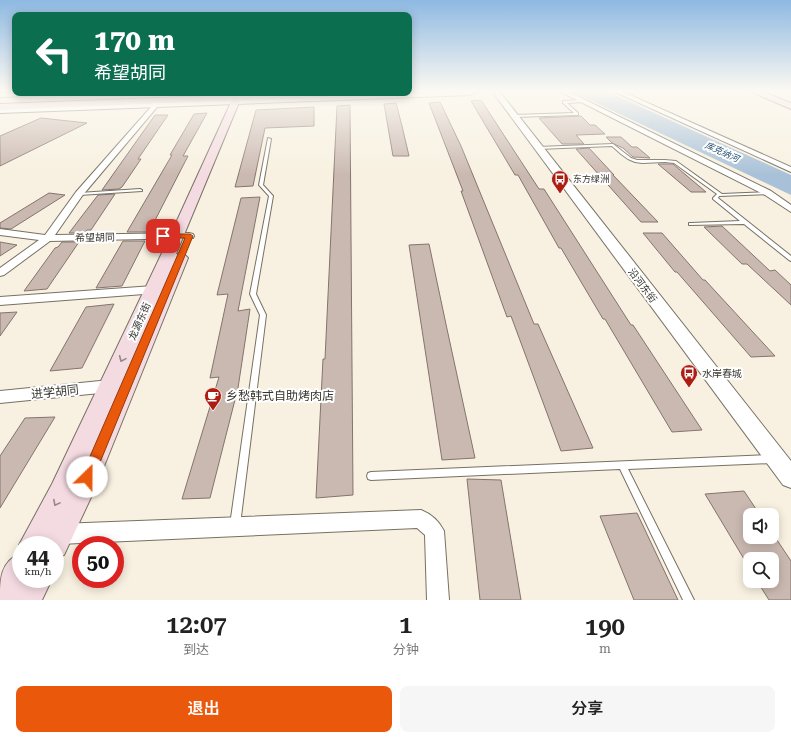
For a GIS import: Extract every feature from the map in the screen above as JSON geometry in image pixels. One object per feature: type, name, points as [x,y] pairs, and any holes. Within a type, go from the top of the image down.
[{"type":"main road","name":"龙源东街","points":[[58,536],[81,491],[231,119]]},
{"type":"main road","name":"龙源东街","points":[[38,536],[61,493],[153,290],[184,236]]},
{"type":"main road","points":[[3,600],[12,584]]},
{"type":"main road","points":[[26,600],[32,588]]},
{"type":"street","points":[[0,273],[48,238],[80,194],[144,119]]},
{"type":"street","name":"沿河东街","points":[[516,119],[791,478]]},
{"type":"street","points":[[619,119],[768,193],[791,208]]},
{"type":"street","points":[[678,119],[791,170]]},
{"type":"street","name":"希望胡同","points":[[0,232],[48,238],[184,236]]},
{"type":"street","points":[[0,301],[153,290]]},
{"type":"street","name":"进学胡同","points":[[0,398],[110,386]]},
{"type":"street","points":[[64,539],[235,527],[421,519],[434,531],[438,600]]},
{"type":"lane","points":[[235,527],[263,315],[253,294],[271,196],[261,185],[269,139]]},
{"type":"lane","points":[[538,148],[614,145],[624,155],[637,162],[667,160],[675,162],[721,195]]},
{"type":"lane","points":[[80,194],[140,190]]},
{"type":"lane","points":[[768,193],[718,195],[715,198],[791,259]]},
{"type":"lane","points":[[691,224],[746,222]]},
{"type":"lane","points":[[371,476],[776,459]]},
{"type":"lane","points":[[622,465],[689,600]]},
{"type":"water","name":"库克纳河","points":[[630,119],[668,119],[791,175],[791,195]]},
{"type":"building","points":[[39,119],[87,123],[0,166],[0,136]]},
{"type":"building","points":[[152,119],[165,119],[138,159],[141,159],[122,187],[119,189],[102,190]]},
{"type":"building","points":[[191,119],[204,119],[183,156],[188,156],[149,232],[127,232],[172,155],[170,155]]},
{"type":"building","points":[[254,119],[314,119],[314,126],[265,128],[253,186],[235,187]]},
{"type":"building","points":[[336,119],[350,119],[353,495],[316,498],[323,359],[325,359]]},
{"type":"building","points":[[387,119],[400,119],[409,156],[393,156]]},
{"type":"building","points":[[435,119],[448,119],[461,146],[534,324],[538,324],[593,448],[561,451],[511,316],[507,317],[461,191],[463,191]]},
{"type":"building","points":[[482,119],[493,119],[539,189],[544,189],[631,325],[633,325],[702,430],[672,432],[605,319],[603,319],[561,248],[559,248],[518,175],[515,175]]},
{"type":"building","points":[[540,119],[584,119],[590,125],[595,125],[605,134],[576,135],[584,144],[562,144]]},
{"type":"building","points":[[606,137],[621,137],[632,147],[637,147],[650,158],[633,157],[623,148],[612,143]]},
{"type":"building","points":[[589,148],[658,222],[641,222],[576,149]]},
{"type":"building","points":[[658,164],[673,164],[706,192],[691,192]]},
{"type":"building","points":[[49,193],[65,195],[11,229],[0,228],[0,223]]},
{"type":"building","points":[[115,194],[91,230],[87,230],[85,233],[69,233],[98,195]]},
{"type":"building","points":[[260,197],[238,311],[250,309],[238,388],[210,498],[182,499],[219,377],[210,378],[228,294],[217,295],[241,198]]},
{"type":"building","points":[[722,226],[770,271],[775,270],[791,285],[791,305],[747,264],[742,264],[704,227]]},
{"type":"building","points":[[643,233],[662,233],[703,280],[705,280],[775,356],[751,357],[677,272],[675,272]]},
{"type":"building","points":[[123,241],[145,241],[122,286],[96,288]]},
{"type":"building","points":[[0,242],[17,245],[0,256]]},
{"type":"building","points":[[62,242],[79,242],[47,289],[24,291],[55,248]]},
{"type":"building","points":[[429,244],[475,458],[442,460],[409,245]]},
{"type":"building","points":[[114,304],[82,368],[50,371],[86,307]]},
{"type":"building","points":[[17,312],[0,336],[0,313]]},
{"type":"building","points":[[55,417],[0,508],[0,456],[25,418]]},
{"type":"building","points":[[467,479],[501,480],[521,600],[480,600]]},
{"type":"building","points":[[744,491],[755,508],[743,508],[743,544],[779,543],[791,561],[791,600],[769,600],[761,588],[779,588],[779,552],[743,552],[743,557],[705,494]]},
{"type":"building","points":[[637,513],[678,600],[634,600],[600,516]]},
{"type":"place","name":"东方绿洲","points":[[560,194]]},
{"type":"place","name":"水岸春城","points":[[689,388]]},
{"type":"place","name":"乡愁韩式自助烤肉店","points":[[213,411]]},
{"type":"route","points":[[87,477],[190,236],[163,236]]}]
